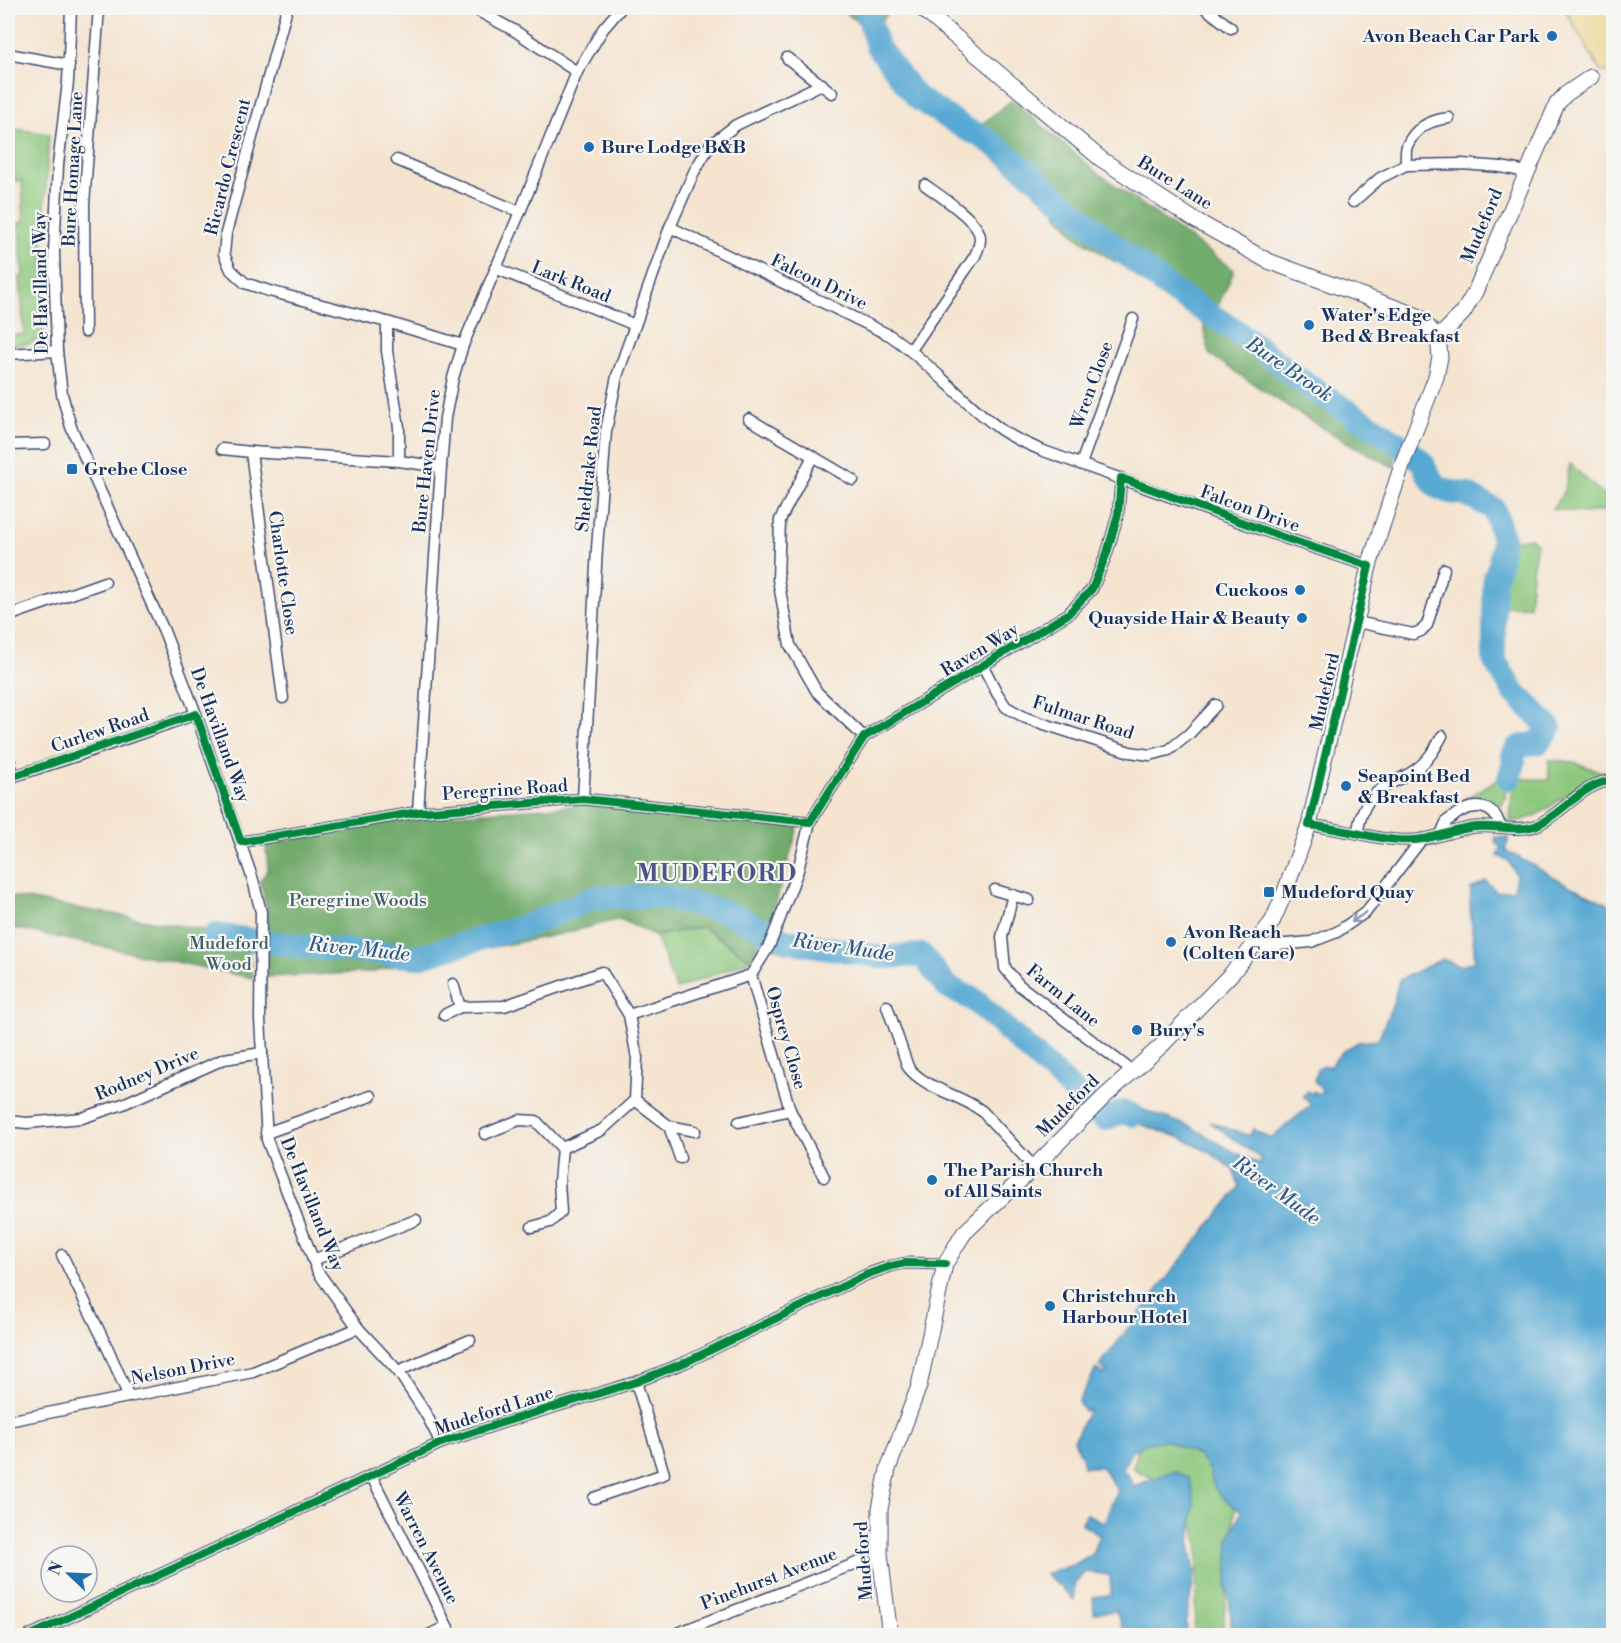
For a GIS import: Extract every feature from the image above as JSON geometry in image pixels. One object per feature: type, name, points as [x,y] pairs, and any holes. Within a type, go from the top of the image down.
[{"type":"street","name":"De Havilland Way","points":[[71,8],[69,65],[58,165],[54,253],[57,351],[62,394],[72,427],[164,631],[196,714],[241,842],[261,912],[261,1019],[267,1140],[318,1272],[358,1328],[398,1371],[426,1414],[441,1443]]},
{"type":"street","name":"Bure Homage Lane","points":[[85,332],[84,204],[99,8]]},
{"type":"street","name":"Ricardo Crescent","points":[[287,8],[226,232],[224,254],[231,270],[245,283],[269,291],[463,345]]},
{"type":"street","points":[[473,8],[515,31],[577,72]]},
{"type":"street","name":"Bure Haven Drive","points":[[418,812],[441,467],[445,418],[453,378],[463,345],[577,72],[603,29],[621,8]]},
{"type":"street","name":"Bure Lane","points":[[921,8],[1101,159],[1193,219],[1268,261],[1418,316],[1438,338]]},
{"type":"street","points":[[1205,8],[1231,28]]},
{"type":"street","points":[[8,54],[69,65]]},
{"type":"street","points":[[787,58],[832,93]]},
{"type":"street","name":"Mudeford","points":[[890,1635],[880,1554],[880,1509],[888,1469],[919,1386],[945,1264],[964,1233],[1104,1096],[1161,1046],[1232,973],[1272,922],[1310,825],[1369,567],[1403,462],[1436,377],[1440,357],[1438,338],[1463,313],[1474,292],[1557,104],[1566,94],[1591,77]]},
{"type":"street","name":"Sheldrake Road","points":[[584,800],[597,548],[606,431],[617,376],[670,227],[694,172],[710,145],[736,126],[822,84]]},
{"type":"street","points":[[1406,165],[1406,147],[1415,133],[1432,120],[1449,118]]},
{"type":"street","points":[[397,160],[520,212]]},
{"type":"street","points":[[1353,202],[1380,178],[1406,165],[1462,164],[1527,172]]},
{"type":"street","points":[[911,350],[975,256],[980,245],[981,234],[973,222],[925,185]]},
{"type":"street","name":"Falcon Drive","points":[[670,227],[891,336],[911,350],[998,428],[1041,450],[1369,567]]},
{"type":"street","name":"Lark Road","points":[[495,268],[635,326]]},
{"type":"street","name":"Wren Close","points":[[1081,464],[1133,319]]},
{"type":"street","name":"Bure Haven Drive","points":[[387,322],[387,351],[399,427],[399,462]]},
{"type":"street","points":[[8,354],[57,351]]},
{"type":"street","points":[[749,419],[853,480]]},
{"type":"street","points":[[8,445],[45,444]]},
{"type":"street","points":[[222,449],[441,467]]},
{"type":"street","name":"Charlotte Close","points":[[250,452],[283,698]]},
{"type":"street","points":[[813,456],[780,520],[778,579],[790,645],[817,692],[864,737]]},
{"type":"street","name":"Raven Way","points":[[751,975],[776,929],[798,870],[810,822],[864,737],[1068,614],[1092,589],[1107,553],[1118,514],[1121,478]]},
{"type":"street","points":[[1357,621],[1413,634],[1421,631],[1427,625],[1444,569]]},
{"type":"street","points":[[8,616],[105,582]]},
{"type":"street","name":"Fulmar Road","points":[[984,666],[1006,706],[1026,718],[1130,752],[1150,755],[1168,750],[1189,734],[1216,705]]},
{"type":"street","name":"Curlew Road","points":[[8,756],[11,777],[196,714]]},
{"type":"street","points":[[1357,833],[1363,811],[1370,798],[1382,788],[1415,770],[1429,758],[1442,736]]},
{"type":"street","points":[[1310,825],[1389,840],[1422,839],[1478,827],[1500,826],[1524,829],[1551,818],[1586,789],[1604,781],[1614,780]]},
{"type":"street","name":"Peregrine Road","points":[[241,842],[418,812],[584,800],[810,822]]},
{"type":"street","points":[[1442,834],[1448,821],[1464,809],[1478,806],[1492,811],[1500,826]]},
{"type":"street","points":[[1253,947],[1311,942],[1337,932],[1366,912],[1422,839]]},
{"type":"street","points":[[995,890],[1029,900]]},
{"type":"street","name":"Farm Lane","points":[[1013,896],[1002,937],[1005,968],[1019,985],[1132,1071]]},
{"type":"street","points":[[444,1015],[460,1007],[504,1005],[602,972],[629,1016],[637,1058],[635,1100],[602,1130],[562,1148]]},
{"type":"street","points":[[629,1016],[751,975]]},
{"type":"street","name":"Osprey Close","points":[[751,975],[790,1110],[824,1177]]},
{"type":"street","points":[[453,984],[460,1007]]},
{"type":"street","points":[[887,1006],[908,1067],[914,1074],[982,1111],[1034,1167]]},
{"type":"street","name":"Rodney Drive","points":[[8,1121],[27,1123],[82,1118],[123,1104],[224,1059],[262,1053]]},
{"type":"street","points":[[267,1133],[371,1096]]},
{"type":"street","points":[[635,1100],[669,1126],[695,1131]]},
{"type":"street","name":"Osprey Close","points":[[739,1122],[790,1110]]},
{"type":"street","points":[[485,1134],[519,1120],[536,1121],[562,1148],[559,1182],[561,1212],[550,1222],[532,1227]]},
{"type":"street","points":[[669,1126],[680,1158]]},
{"type":"street","points":[[313,1260],[416,1220]]},
{"type":"street","points":[[62,1255],[108,1348],[129,1397]]},
{"type":"street","name":"Mudeford Lane","points":[[29,1635],[441,1443],[636,1382],[686,1362],[868,1274],[906,1263],[945,1264]]},
{"type":"street","name":"Nelson Drive","points":[[8,1421],[254,1372],[358,1328]]},
{"type":"street","points":[[398,1371],[470,1340]]},
{"type":"street","points":[[594,1498],[664,1474],[636,1382]]},
{"type":"street","name":"Warren Avenue","points":[[371,1475],[449,1631]]},
{"type":"street","name":"Pinehurst Avenue","points":[[670,1635],[880,1554]]},
{"type":"street","points":[[427,1635],[449,1631]]},
{"type":"green space","points":[[839,8],[892,8],[872,32]]},
{"type":"green space","points":[[1012,100],[1094,170],[1234,270],[1212,320],[1397,449],[1394,467],[1323,428],[1209,354],[1202,317],[1131,267],[1114,261],[1077,237],[1056,213],[1059,208],[977,138],[977,128]]},
{"type":"green space","points":[[8,128],[49,134],[43,247],[44,331],[37,340],[24,345],[8,344],[8,336],[24,334],[19,223],[24,222],[22,181],[15,181],[13,156],[8,156]]},
{"type":"green space","points":[[1570,464],[1613,504],[1613,509],[1584,513],[1552,509],[1565,488]]},
{"type":"green space","points":[[1530,538],[1537,545],[1529,606],[1504,606],[1507,542]]},
{"type":"green space","points":[[1549,760],[1573,762],[1605,773],[1576,788],[1535,815],[1519,821],[1510,821],[1513,778],[1549,780]]},
{"type":"green space","points":[[1507,778],[1505,798],[1498,811],[1467,798],[1498,779]]},
{"type":"green space","name":"Peregrine Woods","points":[[584,805],[798,827],[773,913],[751,960],[703,927],[656,936],[620,919],[561,934],[374,972],[267,977],[267,909],[260,881],[268,870],[266,844],[416,817]]},
{"type":"green space","name":"Mudeford Wood","points":[[8,896],[233,935],[244,930],[253,978],[8,927]]},
{"type":"green space","points":[[702,927],[751,960],[676,989],[656,936]]},
{"type":"green space","points":[[1144,1432],[1186,1435],[1236,1499],[1222,1635],[1194,1635],[1199,1547],[1183,1490],[1133,1468]]},
{"type":"sand","points":[[1564,8],[1613,8],[1613,72],[1601,72]]},
{"type":"water","points":[[1496,837],[1509,838],[1505,850],[1572,887],[1613,906],[1613,1635],[1232,1635],[1227,1586],[1229,1538],[1242,1511],[1229,1503],[1215,1489],[1208,1468],[1198,1455],[1165,1440],[1144,1444],[1131,1452],[1123,1469],[1134,1486],[1173,1471],[1189,1478],[1194,1499],[1190,1545],[1195,1573],[1186,1621],[1187,1635],[1125,1635],[1116,1611],[1094,1613],[1093,1597],[1111,1595],[1110,1575],[1085,1572],[1074,1585],[1074,1600],[1046,1574],[1075,1564],[1092,1554],[1099,1535],[1081,1524],[1087,1514],[1104,1523],[1117,1490],[1102,1467],[1083,1467],[1082,1454],[1074,1440],[1089,1410],[1084,1411],[1078,1402],[1096,1369],[1104,1374],[1107,1372],[1099,1366],[1240,1187],[1233,1170],[1214,1155],[1184,1139],[1125,1119],[1096,1125],[1107,1114],[1125,1103],[1191,1127],[1260,1164],[1262,1159],[1210,1122],[1247,1135],[1250,1135],[1253,1129],[1270,1139],[1311,1105],[1303,1096],[1308,1091],[1311,1094],[1314,1091],[1318,1095],[1323,1090],[1314,1081],[1317,1070],[1323,1065],[1329,1067],[1343,1051],[1358,1042],[1378,1040],[1394,1001],[1399,980],[1442,959],[1461,966],[1475,961],[1470,905],[1471,889],[1486,881],[1497,892],[1514,890],[1516,875],[1508,860],[1498,856],[1501,848],[1495,841]]},
{"type":"waterway","name":"Bure Brook","points":[[866,8],[877,46],[917,98],[1002,150],[1114,245],[1174,292],[1235,330],[1310,387],[1422,461],[1437,487],[1450,492],[1466,494],[1494,509],[1503,538],[1500,565],[1494,578],[1494,660],[1514,692],[1550,728],[1538,743],[1517,748],[1513,756],[1514,763],[1509,778]]},
{"type":"waterway","name":"River Mude","points":[[215,935],[299,946],[418,957],[528,925],[597,897],[661,897],[724,911],[787,941],[883,957],[922,955],[947,987],[973,999],[1104,1119],[1122,1112],[1132,1115]]},
{"type":"cycle path","points":[[8,756],[14,776],[196,714],[241,842],[418,812],[583,799],[810,822],[864,737],[1068,614],[1092,589],[1107,553],[1118,514],[1121,478],[1369,566],[1309,825],[1397,840],[1423,839],[1476,827],[1528,828],[1545,821],[1592,787],[1614,780]]},
{"type":"cycle path","points":[[29,1636],[441,1443],[636,1382],[686,1362],[868,1274],[906,1263],[945,1264]]},
{"type":"place","name":"Avon Beach Car Park","points":[[1552,36]]},
{"type":"place","name":"Bure Lodge B&B","points":[[589,147]]},
{"type":"place","name":"Water's Edge Bed & Breakfast","points":[[1309,325]]},
{"type":"place","name":"Grebe Close","points":[[72,469]]},
{"type":"place","name":"Cuckoos","points":[[1300,590]]},
{"type":"place","name":"Quayside Hair & Beauty","points":[[1302,618]]},
{"type":"place","name":"Seapoint Bed & Breakfast","points":[[1346,786]]},
{"type":"place","name":"Mudeford Quay","points":[[1269,892]]},
{"type":"place","name":"Avon Reach (Colten Care)","points":[[1171,942]]},
{"type":"place","name":"Bury's","points":[[1137,1030]]},
{"type":"place","name":"The Parish Church of All Saints","points":[[932,1180]]},
{"type":"place","name":"Christchurch Harbour Hotel","points":[[1050,1306]]},
{"type":"district","name":"MUDEFORD","points":[[717,874]]}]
